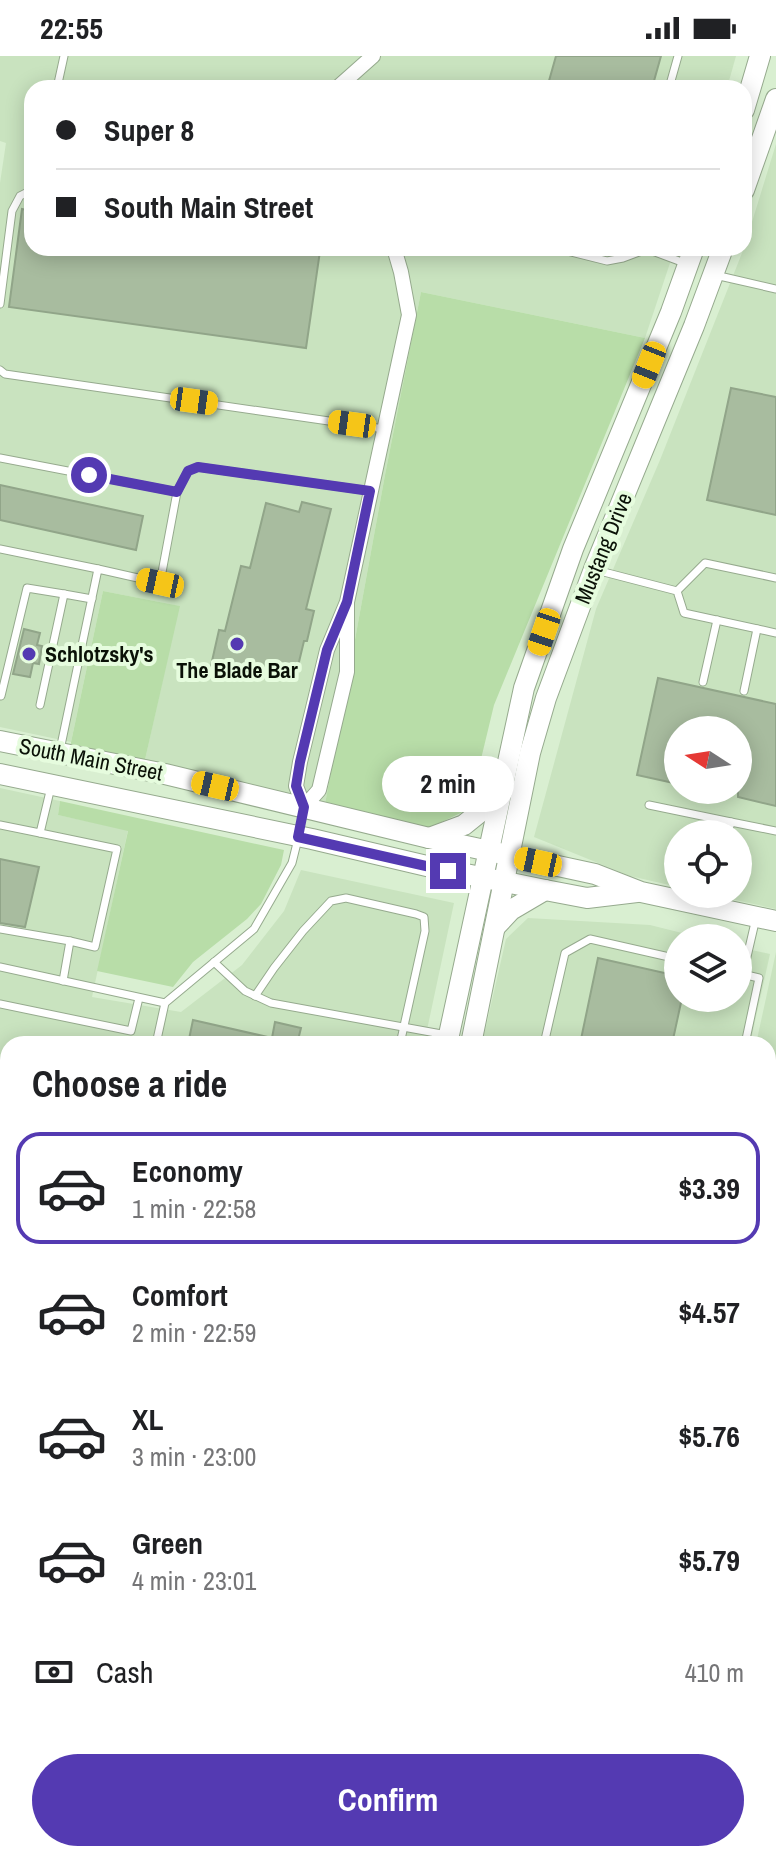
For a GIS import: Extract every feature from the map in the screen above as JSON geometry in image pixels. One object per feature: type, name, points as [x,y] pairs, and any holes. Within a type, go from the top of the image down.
[{"type":"main road","points":[[752,83],[760,56]]},
{"type":"main road","points":[[752,167],[776,99]]},
{"type":"main road","points":[[691,256],[713,275]]},
{"type":"main road","name":"Mustang Drive","points":[[449,1036],[524,688],[573,549],[691,256]]},
{"type":"main road","name":"Mustang Drive","points":[[473,1036],[530,753],[546,698],[594,569],[720,256]]},
{"type":"main road","name":"South Main Street","points":[[0,741],[165,774],[429,838],[595,874],[641,892]]},
{"type":"main road","points":[[52,785],[59,752]]},
{"type":"main road","name":"South Main Street","points":[[0,774],[587,898],[641,892]]},
{"type":"main road","points":[[158,806],[165,774]]},
{"type":"main road","points":[[429,838],[464,825],[500,796]]},
{"type":"main road","points":[[298,837],[304,807]]},
{"type":"main road","points":[[496,926],[511,910],[545,890]]},
{"type":"main road","points":[[641,892],[664,895]]},
{"type":"main road","points":[[736,908],[766,919]]},
{"type":"street","points":[[346,80],[373,56]]},
{"type":"street","points":[[347,602],[347,672],[319,790],[304,807],[296,786],[300,762],[327,650],[347,602],[409,315],[396,256]]},
{"type":"lane","points":[[59,80],[64,56]]},
{"type":"lane","points":[[671,80],[678,56]]},
{"type":"lane","points":[[0,304],[12,211],[24,194]]},
{"type":"lane","points":[[587,256],[607,261],[628,256]]},
{"type":"lane","points":[[713,275],[776,289]]},
{"type":"lane","points":[[0,370],[5,374],[384,429]]},
{"type":"lane","points":[[0,458],[177,492]]},
{"type":"lane","points":[[0,549],[160,583],[177,492],[188,471],[198,467],[370,491]]},
{"type":"lane","points":[[677,591],[705,563],[776,578]]},
{"type":"lane","points":[[59,752],[98,569]]},
{"type":"lane","points":[[594,569],[677,591]]},
{"type":"lane","points":[[1,696],[27,588],[92,599]]},
{"type":"lane","points":[[677,591],[684,613],[776,633]]},
{"type":"lane","points":[[40,705],[64,594]]},
{"type":"lane","points":[[703,682],[717,620]]},
{"type":"lane","points":[[744,691],[757,629]]},
{"type":"lane","points":[[40,833],[52,785]]},
{"type":"lane","points":[[649,805],[721,820]]},
{"type":"lane","points":[[0,825],[117,849],[95,947],[0,929]]},
{"type":"lane","points":[[752,826],[776,831]]},
{"type":"lane","points":[[158,1036],[165,1003],[254,929],[292,863],[298,837]]},
{"type":"lane","points":[[255,996],[303,931],[331,901],[346,898],[424,917],[425,931],[402,1036]]},
{"type":"lane","points":[[752,949],[766,919]]},
{"type":"lane","points":[[546,1036],[565,953],[590,939],[664,956]]},
{"type":"lane","points":[[63,981],[70,941]]},
{"type":"lane","points":[[214,962],[245,991],[271,1003],[404,1027],[434,1036]]},
{"type":"lane","points":[[0,967],[165,1003]]},
{"type":"lane","points":[[752,976],[759,978],[752,1011]]},
{"type":"lane","points":[[0,1004],[131,1031],[139,998]]},
{"type":"lane","points":[[747,1036],[752,1012]]},
{"type":"shaded area","points":[[0,56],[736,56],[729,80],[24,80],[24,256],[672,256],[645,338],[421,292],[325,804],[144,764],[179,606],[103,591],[71,742],[0,727],[0,183],[6,143],[0,141]]},
{"type":"shaded area","points":[[776,144],[776,909],[752,904],[752,820],[664,820],[664,884],[630,876],[534,837],[596,609],[660,460],[741,256],[752,256],[752,222]]},
{"type":"shaded area","points":[[421,292],[645,338],[494,705],[469,809],[427,829],[325,804]]},
{"type":"shaded area","points":[[103,591],[180,606],[144,764],[70,747]]},
{"type":"shaded area","points":[[0,788],[60,801],[58,815],[128,830],[92,997],[181,1012],[242,965],[284,911],[301,870],[454,903],[426,1036],[0,1036]]},
{"type":"shaded area","points":[[60,801],[284,850],[281,865],[261,904],[193,962],[173,987],[97,971],[128,831],[58,815]]},
{"type":"shaded area","points":[[528,918],[650,925],[664,928],[664,1012],[752,1012],[752,950],[770,954],[752,1036],[484,1036],[506,939]]},
{"type":"shaded area","points":[[776,952],[776,1036],[758,1036]]},
{"type":"building","points":[[556,56],[661,56],[654,80],[549,80]]},
{"type":"building","points":[[22,209],[24,256],[319,256],[306,348],[9,307]]},
{"type":"building","points":[[731,388],[776,397],[776,515],[707,500]]},
{"type":"building","points":[[0,485],[143,516],[136,550],[0,520]]},
{"type":"building","points":[[302,502],[331,509],[306,609],[314,611],[298,666],[286,663],[282,680],[236,668],[234,676],[210,670],[219,630],[225,631],[241,566],[250,568],[266,503],[299,512]]},
{"type":"building","name":"Schlotzsky's","points":[[24,629],[40,633],[37,645],[42,646],[39,664],[33,663],[30,677],[13,674]]},
{"type":"building","points":[[658,678],[776,704],[776,806],[752,800],[752,716],[664,716],[664,781],[637,775]]},
{"type":"building","points":[[0,859],[39,867],[25,927],[0,923]]},
{"type":"building","points":[[598,958],[664,973],[664,1012],[679,1012],[674,1036],[582,1036]]},
{"type":"building","points":[[193,1020],[263,1036],[190,1036]]},
{"type":"building","points":[[275,1022],[301,1028],[299,1036],[272,1036]]},
{"type":"place","name":"The Blade Bar","points":[[237,644]]},
{"type":"place","name":"Schlotzsky's","points":[[29,654]]},
{"type":"route","points":[[89,475],[177,492],[188,471],[198,467],[370,491],[347,602],[327,650],[300,762],[296,786],[304,807],[298,837],[448,871]]}]
